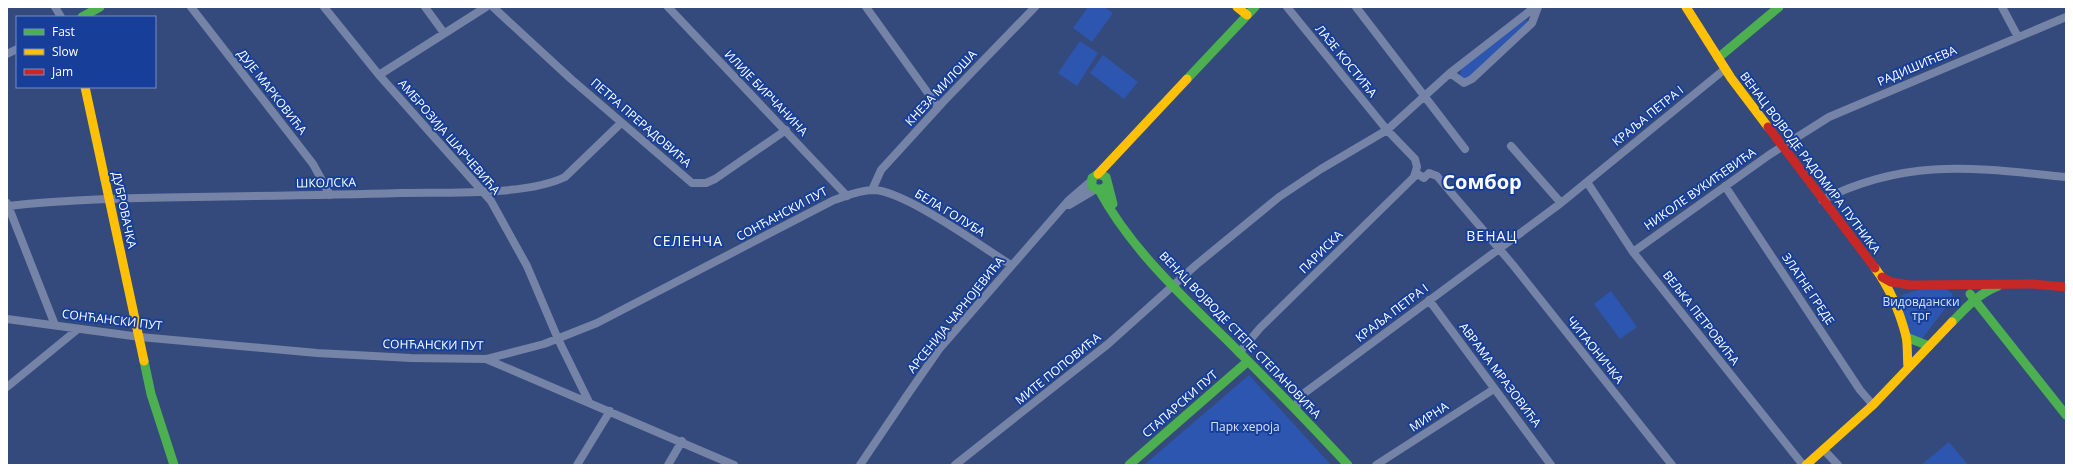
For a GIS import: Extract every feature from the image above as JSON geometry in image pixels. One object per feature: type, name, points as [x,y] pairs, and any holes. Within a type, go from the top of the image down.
[{"type":"main road","points":[[84,16],[100,7]]},
{"type":"main road","points":[[1237,7],[1247,15]]},
{"type":"main road","points":[[1099,183],[1124,152],[1127,144],[1255,7]]},
{"type":"main road","name":"ВЕНАЦ ВОЈВОДЕ РАДОМИРА ПУТНИКА","points":[[1686,7],[1725,69],[1822,200],[1882,277],[1894,303],[1906,337],[1908,367]]},
{"type":"main road","points":[[1718,58],[1779,7]]},
{"type":"main road","name":"ДУБРОВАЧКА","points":[[85,88],[140,337],[150,394],[174,465]]},
{"type":"main road","name":"ВЕНАЦ ВОЈВОДЕ СТЕПЕ СТЕПАНОВИЋА","points":[[1099,183],[1117,214],[1118,220],[1172,286],[1247,362],[1284,396],[1348,465]]},
{"type":"main road","points":[[1882,277],[1891,282],[1910,286],[1998,286],[2033,284],[2066,287]]},
{"type":"main road","points":[[1894,303],[1898,292],[1910,286]]},
{"type":"main road","points":[[1955,286],[1975,298],[2065,411]]},
{"type":"main road","points":[[1955,286],[1964,299],[1962,310]]},
{"type":"main road","points":[[1806,465],[1873,405],[1962,310],[1985,291],[1998,286]]},
{"type":"main road","points":[[1906,337],[1929,346]]},
{"type":"main road","name":"СТАПАРСКИ ПУТ","points":[[1130,465],[1247,362]]},
{"type":"street","points":[[55,7],[60,16]]},
{"type":"street","name":"ДУЈЕ МАРКОВИЋА","points":[[191,7],[313,164],[330,195]]},
{"type":"street","name":"АМБРОЗИЈА ШАРЧЕВИЋА","points":[[324,7],[379,76],[491,201],[527,266],[558,339],[589,402]]},
{"type":"street","points":[[425,7],[444,33]]},
{"type":"street","points":[[379,76],[486,7]]},
{"type":"street","name":"ПЕТРА ПРЕРАДОВИЋА","points":[[493,7],[621,123],[692,182],[700,184],[715,179],[786,130]]},
{"type":"street","name":"ИЛИЈЕ БИРЧАНИНА","points":[[668,7],[847,196]]},
{"type":"street","points":[[866,7],[938,107]]},
{"type":"street","name":"КНЕЗА МИЛОША","points":[[872,190],[881,170],[938,107],[1035,7]]},
{"type":"street","name":"ЛАЗЕ КОСТИЋА","points":[[1287,7],[1387,130],[1415,159],[1417,170]]},
{"type":"street","points":[[1356,7],[1425,94],[1465,149]]},
{"type":"street","points":[[1450,73],[1464,83],[1472,79],[1532,23],[1537,7]]},
{"type":"street","name":"МИТЕ ПОПОВИЋА","points":[[955,465],[1108,344],[1224,241],[1279,198],[1321,168],[1387,130],[1425,94],[1450,73],[1537,7]]},
{"type":"street","points":[[2002,7],[2018,37]]},
{"type":"street","name":"РАДИШИЋЕВА","points":[[1782,146],[1829,118],[2066,17]]},
{"type":"street","points":[[7,54],[16,50]]},
{"type":"street","name":"КРАЉА ПЕТРА I","points":[[1299,397],[1561,203],[1725,69]]},
{"type":"street","name":"ШКОЛСКА","points":[[8,205],[109,199],[483,191],[521,188],[557,181],[565,177],[621,123]]},
{"type":"street","points":[[1511,146],[1561,203]]},
{"type":"street","name":"НИКОЛЕ ВУКИЋЕВИЋА","points":[[1633,252],[1782,146]]},
{"type":"street","points":[[1822,200],[1843,189],[1877,177],[1929,169],[1975,168],[2066,177]]},
{"type":"street","points":[[1417,170],[1424,178],[1430,173],[1437,176],[1500,249]]},
{"type":"street","name":"ПАРИСКА","points":[[1239,353],[1260,328],[1417,170]]},
{"type":"street","name":"ВЕЉКА ПЕТРОВИЋА","points":[[1588,182],[1633,252],[1803,465]]},
{"type":"street","name":"АРСЕНИЈА ЧАРНОЈЕВИЋА","points":[[860,465],[940,348],[1064,206],[1099,183]]},
{"type":"street","name":"ЗЛАТНЕ ГРЕДЕ","points":[[1725,186],[1860,390],[1873,405]]},
{"type":"street","name":"СОНЋАНСКИ ПУТ","points":[[7,319],[140,337],[317,353],[411,358],[486,359],[558,339],[597,323],[821,207],[847,196],[872,190]]},
{"type":"street","name":"БЕЛА ГОЛУБА","points":[[872,190],[888,192],[923,209],[1011,265]]},
{"type":"street","points":[[8,205],[55,325]]},
{"type":"street","name":"ЧИТАОНИЧКА","points":[[1500,249],[1672,465]]},
{"type":"street","name":"АВРАМА МРАЗОВИЋА","points":[[1429,300],[1494,389],[1516,415],[1551,465]]},
{"type":"street","points":[[7,388],[78,329]]},
{"type":"street","points":[[486,359],[610,410],[734,465]]},
{"type":"street","name":"МИРНА","points":[[1376,465],[1494,389]]},
{"type":"street","points":[[1284,396],[1299,397],[1296,409]]},
{"type":"street","points":[[577,465],[610,410]]},
{"type":"street","points":[[668,465],[682,441]]},
{"type":"street","points":[[1824,450],[1838,465]]},
{"type":"green space","points":[[1088,7],[1104,7],[1113,13],[1092,42],[1073,28]]},
{"type":"green space","points":[[1526,19],[1529,23],[1471,78],[1464,79],[1460,76],[1461,69]]},
{"type":"green space","points":[[1080,41],[1098,53],[1077,86],[1058,73]]},
{"type":"green space","points":[[1103,55],[1138,82],[1124,99],[1090,73]]},
{"type":"green space","name":"Видовдански трг","points":[[1921,289],[1946,289],[1952,293],[1953,298],[1922,339],[1911,339],[1899,299],[1902,295]]},
{"type":"green space","points":[[1611,291],[1637,327],[1620,339],[1594,304]]},
{"type":"green space","name":"Парк хероја","points":[[1249,375],[1331,465],[1144,465]]},
{"type":"green space","points":[[1949,442],[1968,465],[1921,465]]},
{"type":"traffic: fast","points":[[84,16],[100,7]]},
{"type":"traffic: fast","points":[[1187,79],[1255,7]]},
{"type":"traffic: fast","points":[[1718,58],[1779,7]]},
{"type":"traffic: fast","points":[[1107,185],[1103,189],[1096,189],[1092,186],[1092,178],[1098,174],[1106,177],[1113,204]]},
{"type":"traffic: fast","points":[[1099,190],[1126,232],[1158,270],[1192,306],[1274,387],[1348,465]]},
{"type":"traffic: fast","points":[[1952,322],[1984,293],[1998,286]]},
{"type":"traffic: fast","points":[[1970,294],[2066,415]]},
{"type":"traffic: fast","points":[[1906,337],[1929,346]]},
{"type":"traffic: fast","points":[[144,361],[151,394],[174,465]]},
{"type":"traffic: fast","points":[[1129,465],[1247,362]]},
{"type":"traffic: slow","points":[[1237,7],[1247,15]]},
{"type":"traffic: slow","points":[[1686,7],[1731,78],[1768,127]]},
{"type":"traffic: slow","points":[[1098,174],[1187,79]]},
{"type":"traffic: slow","points":[[85,88],[144,361]]},
{"type":"traffic: slow","points":[[1875,268],[1894,300],[1901,318],[1907,340],[1908,367]]},
{"type":"traffic: slow","points":[[1806,465],[1873,405],[1952,322]]},
{"type":"traffic: jam","points":[[1768,127],[1875,268]]},
{"type":"traffic: jam","points":[[1882,277],[1891,282],[1910,285],[2033,284],[2066,287]]},
{"type":"district","name":"Сомбор","points":[[1482,182]]},
{"type":"district","name":"ВЕНАЦ","points":[[1492,236]]},
{"type":"district","name":"СЕЛЕНЧА","points":[[688,241]]}]
